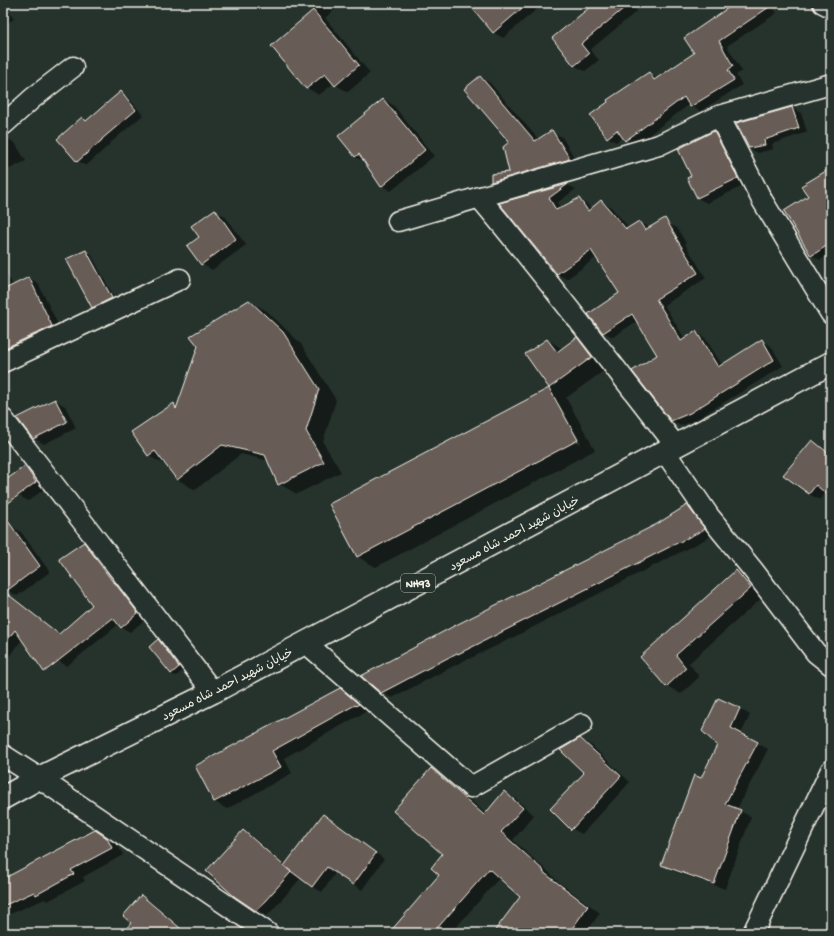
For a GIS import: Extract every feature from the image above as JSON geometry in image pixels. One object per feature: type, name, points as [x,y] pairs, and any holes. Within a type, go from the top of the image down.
[{"type":"main road","name":"خیابان شهید احمد شاه مسعود","points":[[3,798],[213,692],[831,363]]},
{"type":"street","points":[[823,3],[831,7]]},
{"type":"street","points":[[3,125],[33,98],[73,67]]},
{"type":"street","points":[[398,221],[659,145],[719,116],[831,84]]},
{"type":"street","points":[[719,116],[762,200],[831,314]]},
{"type":"street","points":[[478,197],[542,275],[670,449],[709,516],[753,570],[816,653],[831,665]]},
{"type":"street","points":[[4,361],[180,279]]},
{"type":"street","points":[[3,419],[213,692]]},
{"type":"street","points":[[306,643],[471,787],[582,724]]},
{"type":"street","points":[[3,755],[40,778],[268,933]]},
{"type":"street","points":[[753,933],[831,770]]},
{"type":"building","points":[[468,3],[528,3],[493,33]]},
{"type":"building","points":[[595,3],[630,3],[581,44],[589,54],[574,66],[552,38]]},
{"type":"building","points":[[735,3],[775,3],[719,41],[733,66],[728,70],[734,80],[690,107],[684,97],[625,141],[617,130],[607,138],[590,115],[608,102],[607,100],[649,72],[654,80],[694,53],[684,38]]},
{"type":"building","points":[[313,10],[359,65],[335,86],[325,74],[306,89],[271,46]]},
{"type":"building","points":[[480,76],[535,141],[552,130],[570,159],[491,182],[491,174],[509,172],[503,147],[509,142],[464,89]]},
{"type":"building","points":[[121,91],[136,110],[77,162],[57,139],[82,117],[86,121]]},
{"type":"building","points":[[383,99],[425,150],[381,187],[359,154],[355,157],[338,136]]},
{"type":"building","points":[[792,107],[799,128],[764,140],[765,145],[749,148],[736,123]]},
{"type":"building","points":[[714,131],[738,178],[697,198],[687,178],[691,176],[678,149]]},
{"type":"building","points":[[831,168],[831,243],[811,256],[784,211],[808,196],[801,186]]},
{"type":"building","points":[[568,184],[549,198],[556,210],[579,198],[588,211],[601,200],[626,229],[639,221],[645,230],[665,218],[698,273],[656,299],[681,341],[696,331],[718,367],[762,339],[774,360],[690,413],[671,421],[632,371],[657,355],[632,314],[603,333],[588,314],[619,293],[591,250],[557,274],[499,203]]},
{"type":"building","points":[[215,209],[236,239],[201,265],[187,246],[199,237],[191,226]]},
{"type":"building","points":[[86,250],[112,298],[92,308],[66,259]]},
{"type":"building","points":[[29,277],[52,326],[3,349],[3,290]]},
{"type":"building","points":[[249,300],[283,332],[319,389],[306,431],[324,462],[278,485],[265,455],[222,445],[177,480],[155,451],[148,456],[131,432],[174,403],[176,409],[198,346],[190,336]]},
{"type":"building","points":[[577,337],[592,357],[549,388],[525,354],[547,339],[557,352]]},
{"type":"building","points":[[549,388],[578,440],[357,557],[329,504]]},
{"type":"building","points":[[55,399],[67,422],[33,439],[17,418]]},
{"type":"building","points":[[812,440],[831,455],[831,498],[816,485],[809,494],[783,475]]},
{"type":"building","points":[[25,466],[36,482],[3,507],[3,482]]},
{"type":"building","points":[[687,505],[705,529],[458,654],[457,653],[381,693],[361,676],[454,626],[657,524]]},
{"type":"building","points":[[3,514],[40,566],[5,592],[59,634],[92,605],[59,559],[84,542],[138,613],[121,628],[113,618],[44,672],[15,630],[3,646]]},
{"type":"building","points":[[736,570],[751,588],[676,655],[686,668],[666,687],[640,657]]},
{"type":"building","points":[[158,639],[179,667],[171,674],[149,647]]},
{"type":"building","points":[[340,688],[359,704],[272,751],[281,767],[214,802],[195,766]]},
{"type":"building","points":[[718,698],[740,708],[731,728],[758,742],[725,804],[741,810],[714,884],[661,865],[694,775],[701,778],[717,745],[702,731]]},
{"type":"building","points":[[580,738],[621,776],[571,830],[550,809],[584,773],[560,750]]},
{"type":"building","points":[[431,768],[484,815],[504,791],[523,808],[501,832],[544,871],[543,872],[588,906],[569,933],[493,933],[520,897],[489,869],[433,933],[389,933],[439,875],[431,868],[442,854],[393,811]]},
{"type":"building","points":[[323,814],[376,853],[353,885],[327,867],[312,887],[284,866]]},
{"type":"building","points":[[95,830],[107,838],[112,848],[71,870],[74,874],[36,895],[34,892],[3,906],[3,879]]},
{"type":"building","points":[[243,830],[291,872],[256,911],[234,896],[206,871]]},
{"type":"building","points":[[141,895],[186,933],[122,933],[131,923],[123,916]]}]
